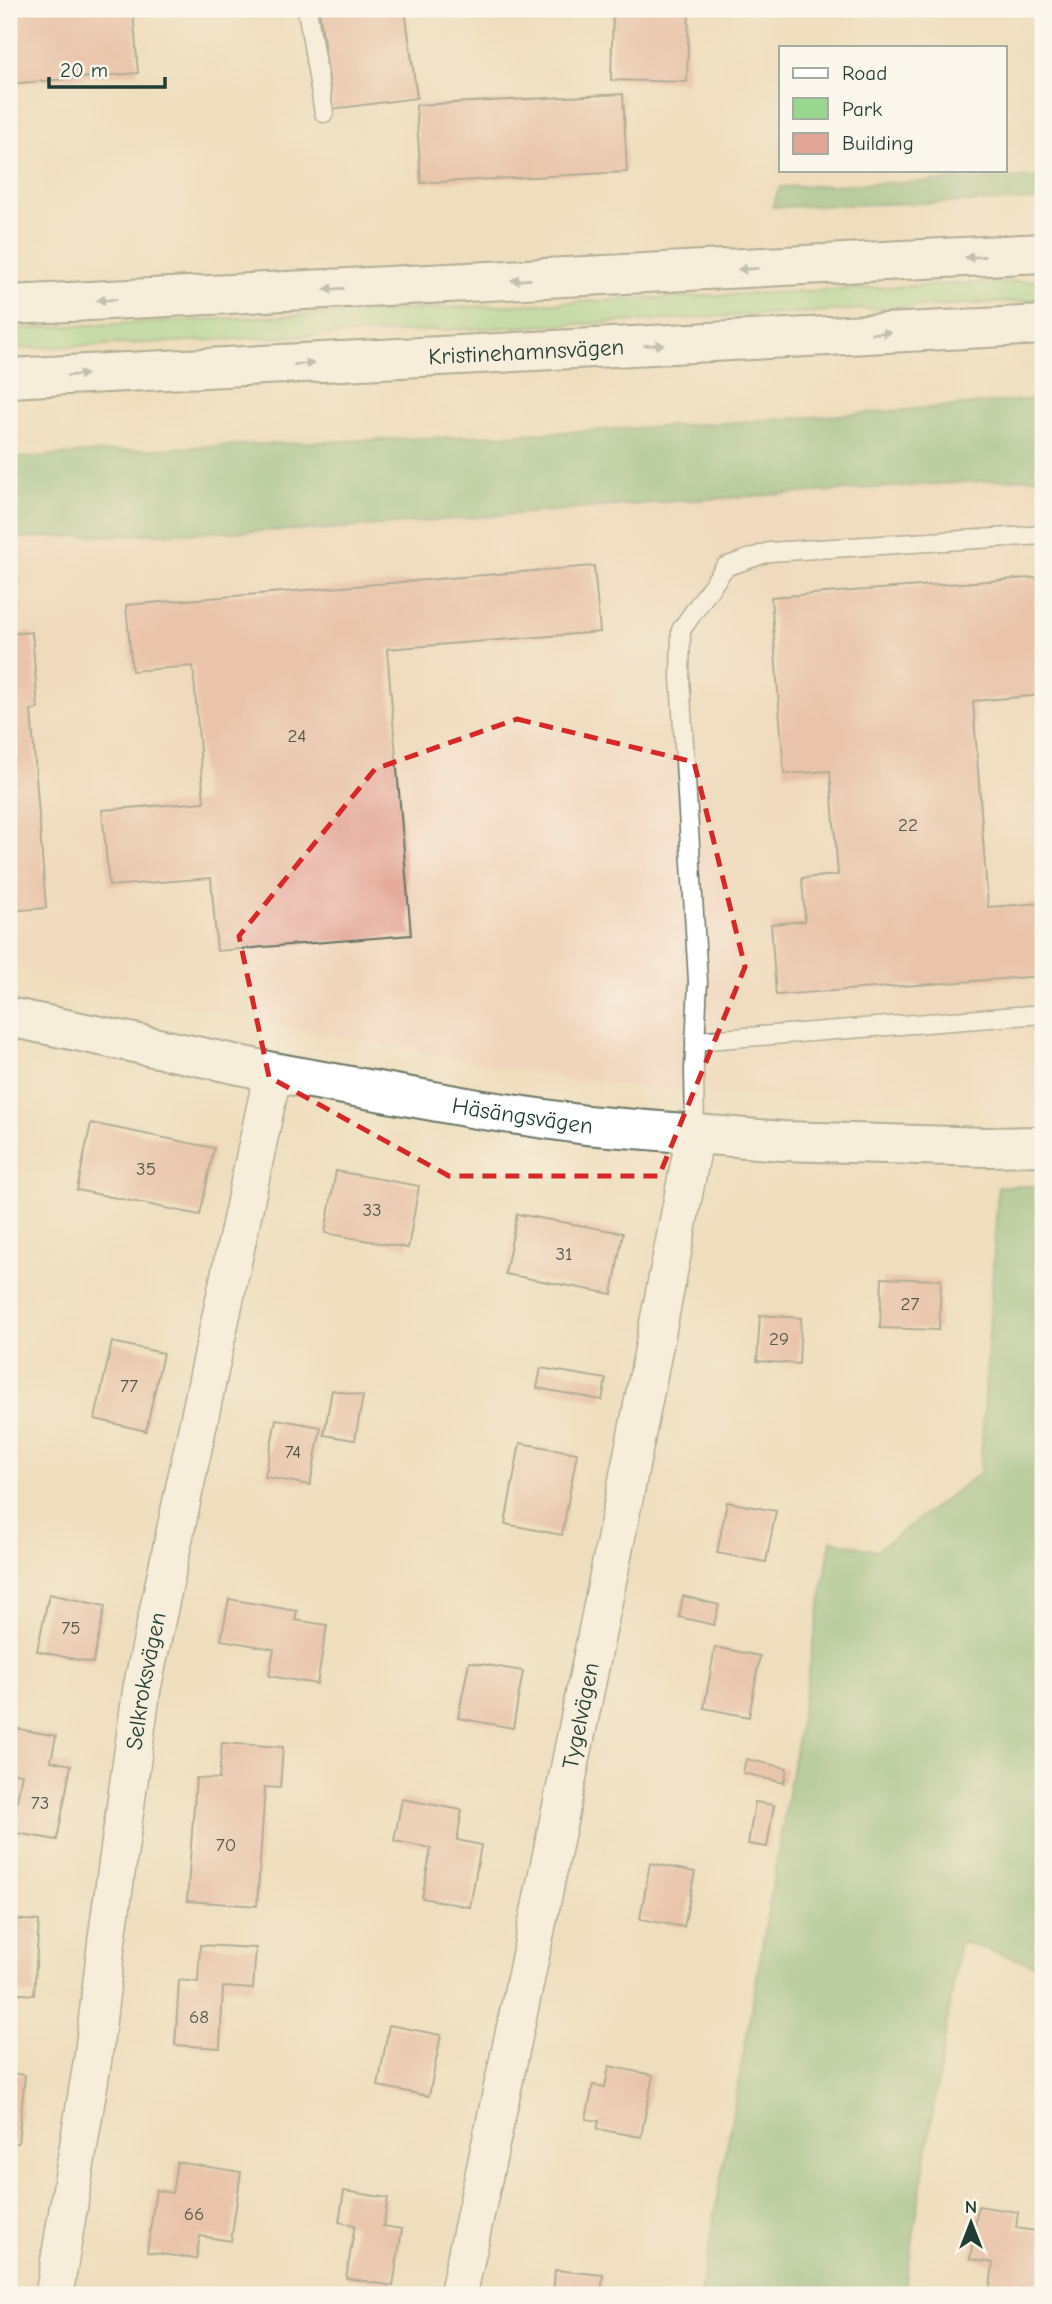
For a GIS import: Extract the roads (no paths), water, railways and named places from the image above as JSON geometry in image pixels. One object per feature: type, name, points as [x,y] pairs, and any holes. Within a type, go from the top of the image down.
[{"type":"main road","points":[[9,305],[1043,253]]},
{"type":"main road","name":"Kristinehamnsvägen","points":[[9,378],[1043,325]]},
{"type":"main road","name":"Häsängsvägen","points":[[9,1017],[273,1072],[572,1124],[783,1141],[1043,1146]]},
{"type":"street","name":"Selkroksvägen","points":[[54,2295],[93,2058],[142,1688],[273,1072]]},
{"type":"street","name":"Tygelvägen","points":[[458,2295],[633,1457],[695,1135]]},
{"type":"lane","points":[[307,9],[324,113]]},
{"type":"lane","points":[[695,1135],[698,981],[680,677],[681,630],[725,567],[769,552],[1043,535]]},
{"type":"lane","points":[[695,1041],[1043,1014]]}]
